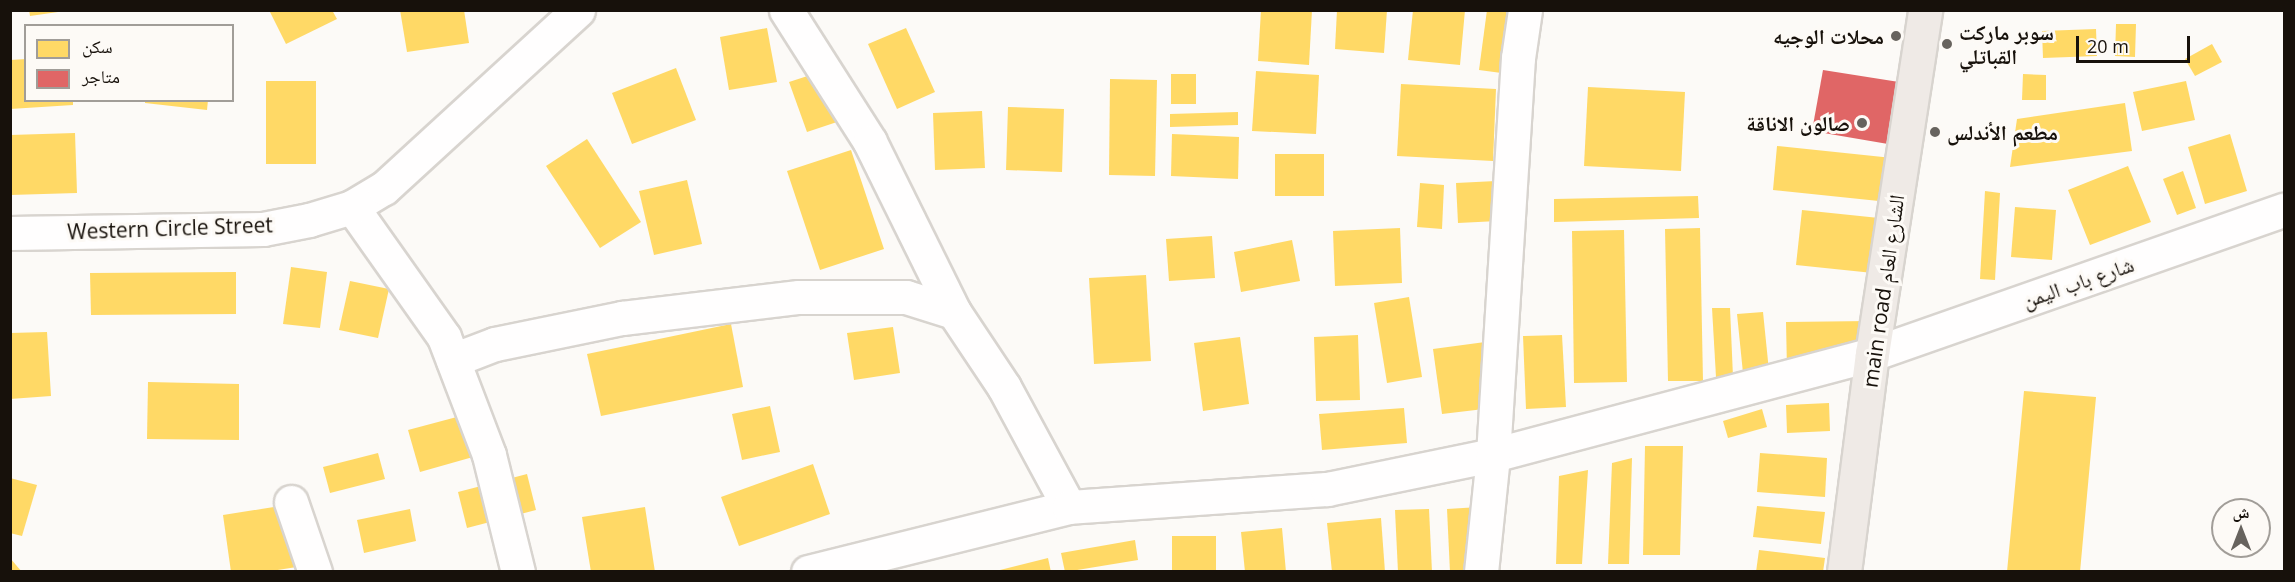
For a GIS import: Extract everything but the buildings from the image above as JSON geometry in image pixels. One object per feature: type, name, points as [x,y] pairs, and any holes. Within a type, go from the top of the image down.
[{"type":"main road","name":"main road الشارع العام","points":[[1844,572],[1872,354],[1925,10]]},
{"type":"street","name":"Western Circle Street","points":[[10,233],[262,228],[309,220],[352,207],[393,181],[578,10]]},
{"type":"street","points":[[786,10],[870,142],[954,312],[1004,387],[1069,507]]},
{"type":"street","points":[[1481,572],[1493,455],[1518,58],[1525,10]]},
{"type":"street","points":[[352,207],[444,337],[489,455],[518,572]]},
{"type":"street","name":"شارع باب اليمن","points":[[808,572],[1069,507],[1327,489],[1493,455],[1872,354],[2284,210]]},
{"type":"street","points":[[453,360],[495,344],[622,318],[799,297],[906,297],[954,312]]},
{"type":"street","points":[[291,502],[315,572]]},
{"type":"place","name":"محلات الوجيه","points":[[1896,36]]},
{"type":"place","name":"سوبر ماركت القباتلي","points":[[1947,44]]},
{"type":"place","name":"صالون الاناقة","points":[[1862,123]]},
{"type":"place","name":"مطعم الأندلس","points":[[1935,132]]}]
